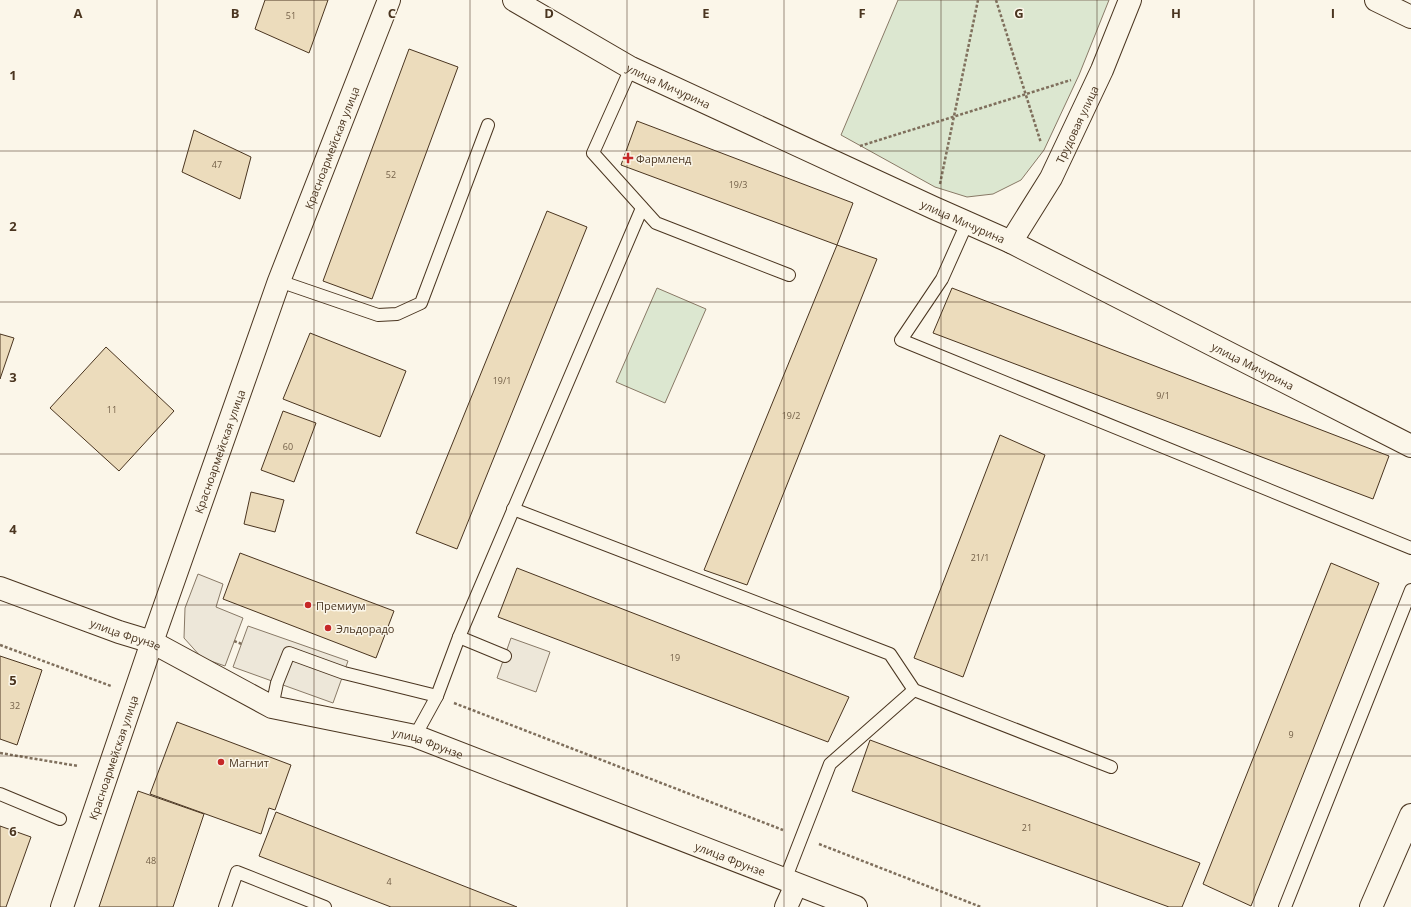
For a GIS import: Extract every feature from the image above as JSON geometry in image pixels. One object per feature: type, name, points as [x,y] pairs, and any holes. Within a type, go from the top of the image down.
[{"type":"street","name":"Красноармейская улица","points":[[62,907],[152,642],[280,281],[389,0]]},
{"type":"street","name":"улица Мичурина","points":[[514,0],[631,68],[1011,242],[1411,446]]},
{"type":"street","name":"Трудовая улица","points":[[1011,242],[1051,178],[1102,70],[1130,0]]},
{"type":"street","points":[[1376,0],[1411,17]]},
{"type":"street","name":"улица Фрунзе","points":[[0,588],[119,632],[152,642],[272,707],[415,736],[856,907]]},
{"type":"street","points":[[1370,907],[1411,815]]},
{"type":"street","points":[[786,907],[791,883]]},
{"type":"lane","points":[[631,68],[593,153],[656,223],[789,275]]},
{"type":"lane","points":[[280,281],[378,315],[397,314],[421,303],[488,125]]},
{"type":"lane","points":[[415,736],[437,696],[459,636],[642,208]]},
{"type":"lane","points":[[967,223],[942,279],[901,340],[1411,548]]},
{"type":"lane","points":[[513,509],[890,654],[914,690],[1112,767]]},
{"type":"lane","points":[[1285,907],[1411,590]]},
{"type":"lane","points":[[459,636],[505,656]]},
{"type":"lane","points":[[272,707],[277,683],[289,652],[344,673],[437,696]]},
{"type":"lane","points":[[791,883],[801,838],[830,764],[914,690]]},
{"type":"lane","points":[[0,794],[60,819]]},
{"type":"lane","points":[[225,907],[237,872],[325,907]]},
{"type":"path","points":[[934,208],[978,0]]},
{"type":"path","points":[[996,0],[1026,93],[1051,178]]},
{"type":"path","points":[[856,148],[1102,70]]},
{"type":"path","points":[[234,641],[242,644]]},
{"type":"path","points":[[0,646],[111,686]]},
{"type":"path","points":[[437,696],[981,907]]},
{"type":"path","points":[[0,753],[78,766]]},
{"type":"green space","points":[[898,0],[1109,0],[1079,75],[1044,150],[1021,180],[993,194],[967,197],[935,187],[841,135]]},
{"type":"green space","points":[[657,288],[706,309],[665,403],[616,382]]},
{"type":"shaded area","points":[[198,574],[223,584],[216,607],[243,618],[225,666],[202,658],[184,638],[185,608]]},
{"type":"shaded area","points":[[248,626],[348,661],[333,703],[233,667]]},
{"type":"shaded area","points":[[511,638],[550,652],[536,692],[497,678]]},
{"type":"building","points":[[265,0],[328,0],[309,53],[255,29]]},
{"type":"building","points":[[409,49],[458,67],[372,299],[323,281]]},
{"type":"building","points":[[637,121],[853,203],[837,245],[621,165]]},
{"type":"building","points":[[194,130],[251,157],[240,199],[182,172]]},
{"type":"building","points":[[547,211],[587,227],[457,549],[416,533]]},
{"type":"building","points":[[837,245],[877,259],[747,585],[704,570]]},
{"type":"building","points":[[952,288],[1389,456],[1373,499],[933,333]]},
{"type":"building","points":[[310,333],[406,371],[380,437],[283,399]]},
{"type":"building","points":[[0,334],[14,338],[0,379]]},
{"type":"building","points":[[106,347],[174,411],[119,471],[50,408]]},
{"type":"building","points":[[283,411],[316,423],[294,482],[261,470]]},
{"type":"building","points":[[1000,435],[1045,455],[963,677],[914,658]]},
{"type":"building","points":[[251,492],[284,500],[275,532],[244,524]]},
{"type":"building","name":"Премиум","points":[[240,553],[394,611],[376,658],[223,599]]},
{"type":"building","points":[[1331,563],[1379,583],[1251,906],[1203,884]]},
{"type":"building","points":[[517,568],[849,697],[828,742],[498,617]]},
{"type":"building","points":[[0,656],[42,670],[17,745],[0,739]]},
{"type":"building","points":[[177,722],[291,765],[275,810],[269,808],[261,834],[150,794]]},
{"type":"building","points":[[870,740],[1200,863],[1182,907],[1169,907],[852,791]]},
{"type":"building","points":[[138,791],[204,814],[173,907],[99,907]]},
{"type":"building","points":[[276,812],[517,907],[391,907],[259,856]]},
{"type":"building","points":[[0,826],[31,837],[6,907],[0,907]]},
{"type":"place","name":"Фармленд","points":[[628,158]]},
{"type":"place","name":"Премиум","points":[[308,605]]},
{"type":"place","name":"Эльдорадо","points":[[328,628]]},
{"type":"place","name":"Магнит","points":[[221,762]]}]
